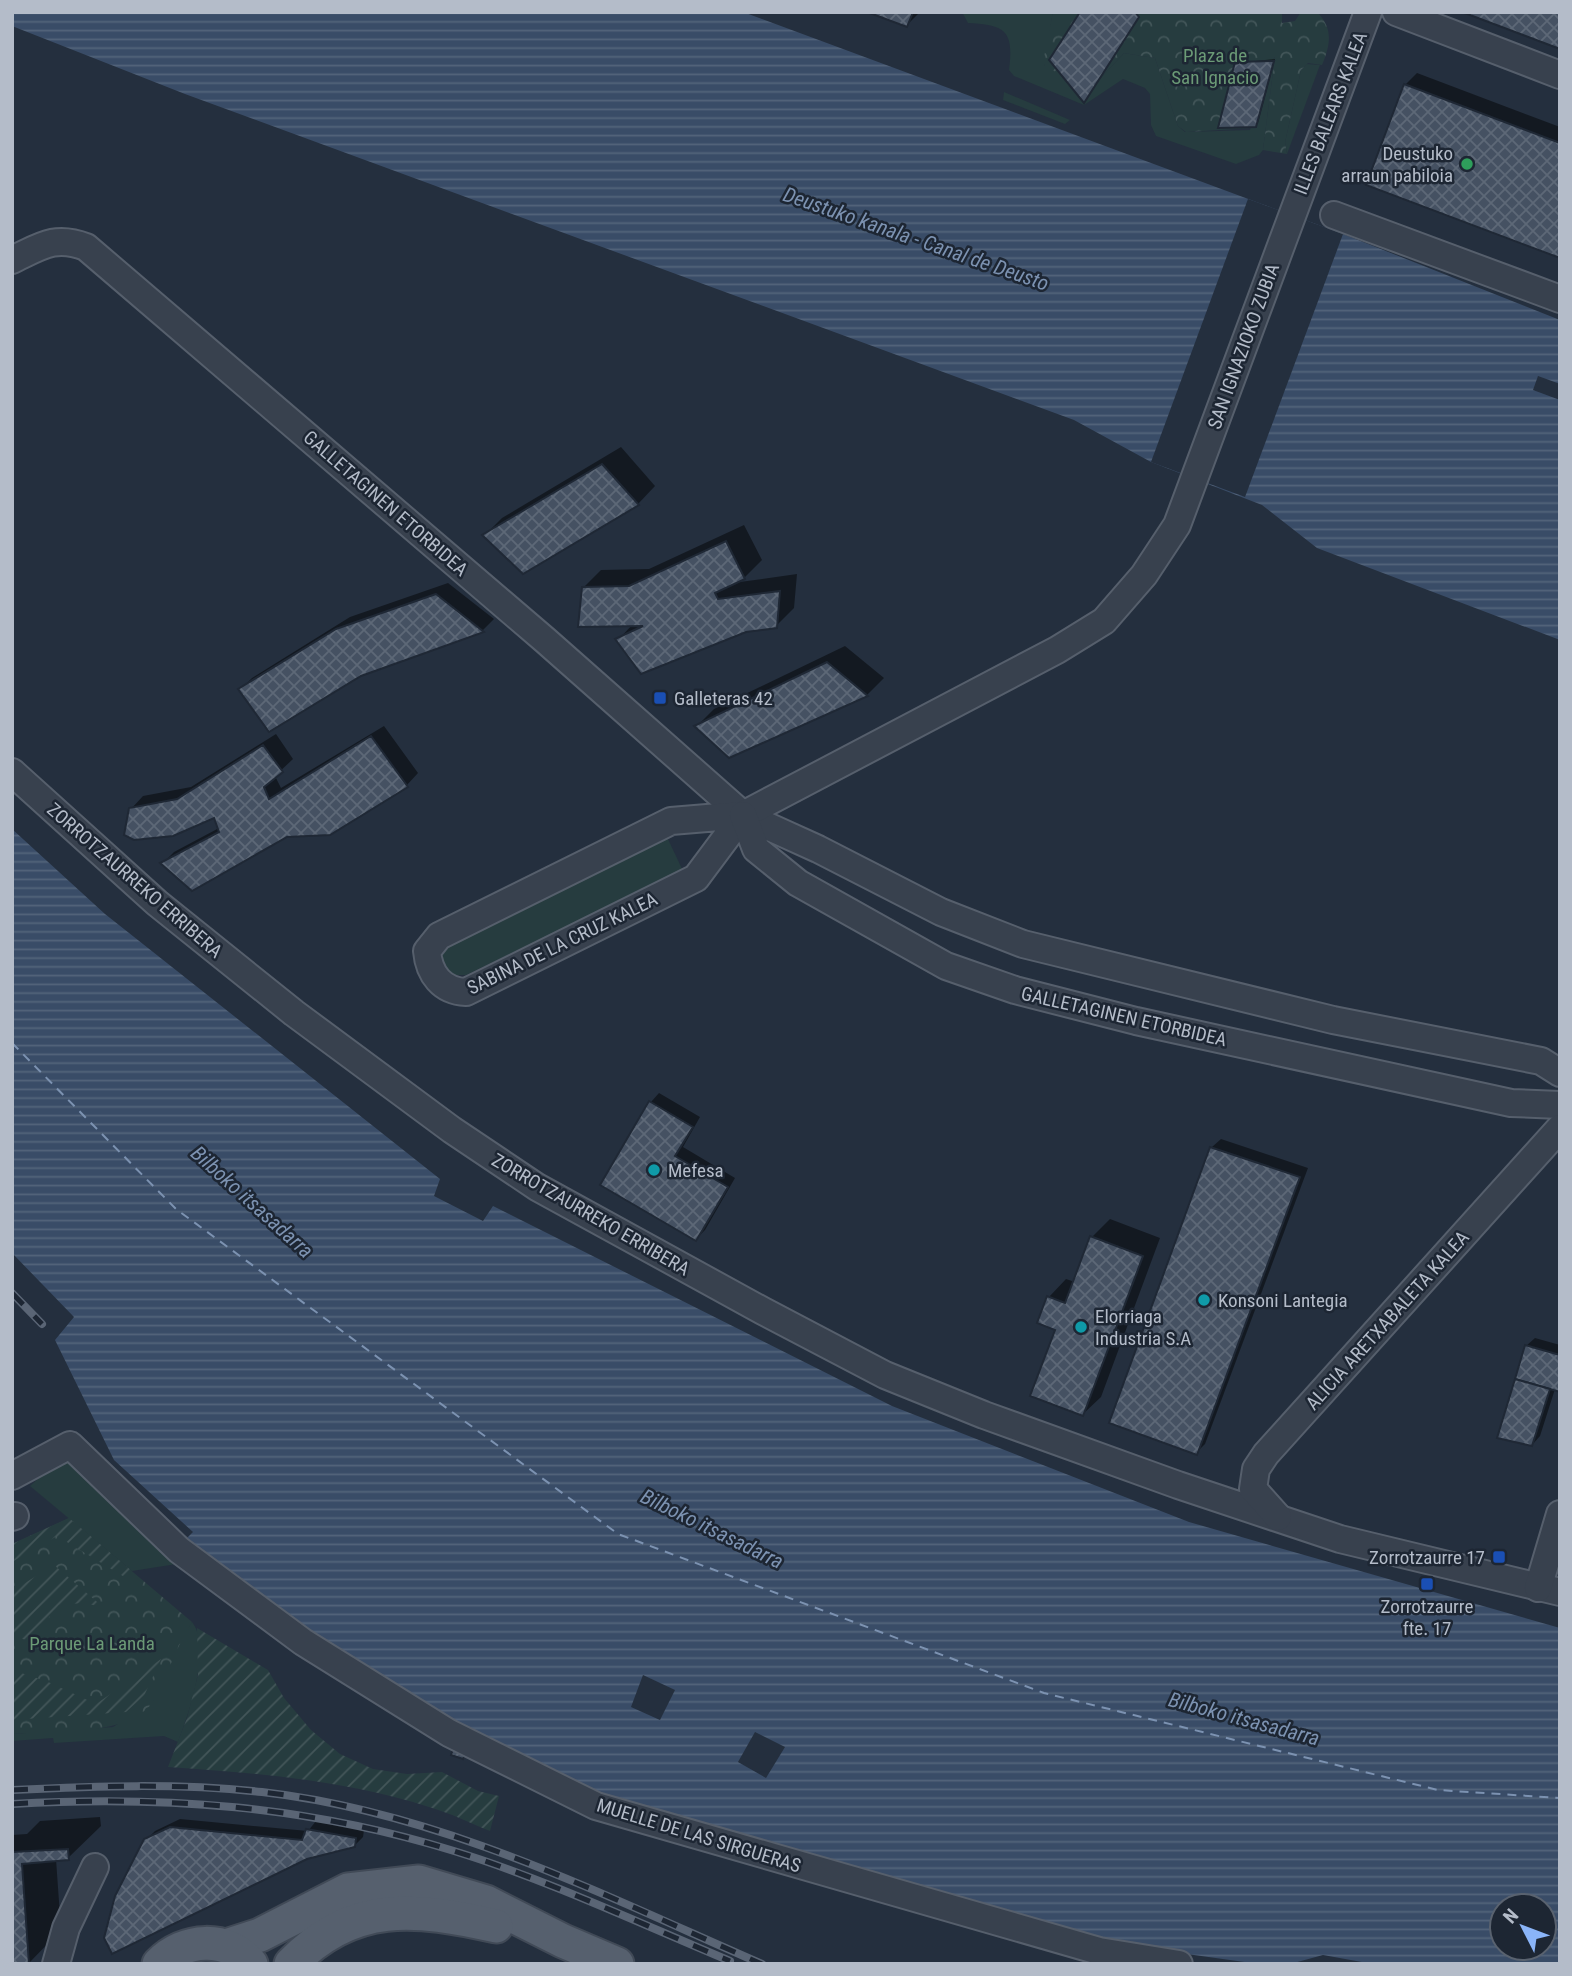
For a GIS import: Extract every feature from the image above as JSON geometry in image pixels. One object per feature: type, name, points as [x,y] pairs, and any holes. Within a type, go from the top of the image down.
[{"type":"main road","points":[[159,1964],[185,1946],[205,1942],[238,1955],[260,1935],[348,1890],[419,1882],[486,1902],[563,1941],[617,1964]]},
{"type":"main road","points":[[290,1964],[336,1928],[368,1916],[413,1911],[453,1916],[563,1941]]},
{"type":"street","name":"ILLES BALEARS KALEA","points":[[1292,215],[1368,12]]},
{"type":"street","points":[[1396,12],[1560,75]]},
{"type":"street","name":"SAN IGNAZIOKO ZUBIA","points":[[1195,478],[1292,215]]},
{"type":"street","points":[[1334,215],[1560,299]]},
{"type":"street","name":"GALLETAGINEN ETORBIDEA","points":[[12,260],[44,244],[66,240],[86,247],[535,631],[743,815],[818,849],[941,912],[1023,944],[1333,1020],[1541,1062],[1560,1073]]},
{"type":"street","name":"SABINA DE LA CRUZ KALEA","points":[[743,815],[696,878],[466,992],[454,992],[441,983],[428,968],[427,951],[439,936],[671,821],[743,815],[1057,650],[1104,621],[1144,575],[1177,525],[1195,478]]},
{"type":"street","name":"ZORROTZAURREKO ERRIBERA","points":[[12,772],[157,903],[294,1013],[452,1130],[537,1186],[707,1281],[886,1375],[984,1415],[1340,1539],[1549,1590]]},
{"type":"street","name":"GALLETAGINEN ETORBIDEA","points":[[743,815],[756,849],[798,883],[946,967],[1014,990],[1136,1021],[1511,1103],[1560,1105]]},
{"type":"street","name":"ALICIA ARETXABALETA KALEA","points":[[1254,1478],[1266,1454],[1560,1128]]},
{"type":"street","name":"MUELLE DE LAS SIRGUERAS","points":[[12,1476],[70,1445],[179,1550],[303,1643],[449,1733],[596,1805],[1099,1951],[1179,1964]]},
{"type":"street","points":[[1216,1498],[1254,1478]]},
{"type":"street","points":[[1254,1478],[1253,1489],[1258,1498],[1279,1518]]},
{"type":"street","points":[[1549,1590],[1560,1514]]},
{"type":"street","points":[[56,1964],[66,1928],[95,1867]]},
{"type":"green space","points":[[962,12],[1053,12],[1044,65],[1093,86],[1124,53],[1155,58],[1178,126],[1185,132],[1250,130],[1270,62],[1275,57],[1263,150],[1259,155],[1236,164],[1156,136],[1151,125],[1150,94],[1145,88],[1123,79],[1084,105],[1014,76],[1009,70],[1010,46],[1005,33],[999,28],[968,23]]},
{"type":"green space","name":"Plaza de San Ignacio","points":[[1053,12],[1282,12],[1282,23],[1295,21],[1301,12],[1317,12],[1326,25],[1329,37],[1322,65],[1308,63],[1301,70],[1285,142],[1287,154],[1263,150],[1275,57],[1270,62],[1252,128],[1186,132],[1178,126],[1155,58],[1124,53],[1093,86],[1083,87],[1045,66],[1043,62]]},
{"type":"green space","points":[[1307,64],[1320,65],[1287,154],[1285,142],[1301,70]]},
{"type":"green space","points":[[1004,92],[1070,120],[1065,124],[1003,100]]},
{"type":"green space","points":[[667,837],[683,871],[466,975],[449,975],[440,962],[441,953],[449,945]]},
{"type":"green space","points":[[68,1452],[183,1563],[132,1571],[30,1486]]},
{"type":"green space","name":"Parque La Landa","points":[[69,1518],[192,1622],[154,1700],[143,1712],[128,1720],[90,1730],[12,1734],[12,1544]]},
{"type":"green space","points":[[69,1518],[132,1571],[126,1578],[57,1536],[12,1562],[12,1544]]},
{"type":"green space","points":[[54,1565],[103,1607],[83,1603],[59,1605],[30,1641],[12,1636],[12,1591]]},
{"type":"green space","points":[[192,1622],[198,1633],[199,1664],[193,1698],[178,1742],[164,1736],[54,1743],[53,1738],[12,1741],[12,1734],[113,1727],[153,1701],[178,1642]]},
{"type":"green space","points":[[197,1628],[268,1670],[284,1698],[311,1730],[340,1754],[373,1769],[407,1774],[442,1772],[478,1791],[499,1796],[490,1831],[437,1809],[365,1790],[267,1775],[168,1767],[187,1718],[198,1675]]},
{"type":"green space","points":[[161,1659],[144,1696],[126,1712],[12,1720],[12,1670],[46,1681],[96,1704]]},
{"type":"water","name":"Deustuko kanala - Canal de Deusto","points":[[12,12],[743,12],[1343,234],[1560,320],[1560,640],[1317,548],[1262,505],[1151,462],[1074,420],[185,94],[12,26]]},
{"type":"water","name":"Bilboko itsasadarra","points":[[12,829],[105,914],[440,1179],[434,1196],[483,1221],[493,1206],[892,1406],[1189,1522],[1560,1628],[1560,1964],[1373,1964],[1323,1955],[1290,1964],[1259,1964],[1100,1942],[601,1796],[439,1717],[309,1633],[185,1540],[193,1532],[114,1460],[55,1340],[74,1317],[12,1253]]},
{"type":"pier","points":[[1248,199],[1343,234],[1245,497],[1151,462]]},
{"type":"pier","points":[[1538,376],[1560,384],[1560,400],[1533,390]]},
{"type":"pier","points":[[643,1675],[675,1690],[660,1720],[631,1707]]},
{"type":"pier","points":[[755,1732],[785,1747],[766,1778],[738,1762]]},
{"type":"building","points":[[867,12],[913,12],[907,27]]},
{"type":"building","points":[[1080,12],[1135,12],[1139,17],[1084,103],[1049,60]]},
{"type":"building","points":[[1462,12],[1560,12],[1560,49]]},
{"type":"building","points":[[1274,61],[1256,127],[1218,128],[1235,62]]},
{"type":"building","name":"Deustuko arraun pabiloia","points":[[1404,84],[1560,143],[1560,258],[1366,185]]},
{"type":"building","points":[[602,464],[639,505],[523,574],[482,535]]},
{"type":"building","points":[[726,541],[745,579],[715,593],[718,599],[780,591],[777,628],[746,632],[641,674],[615,639],[643,626],[578,627],[582,587],[629,586]]},
{"type":"building","points":[[436,594],[484,632],[361,676],[269,732],[238,689],[336,629]]},
{"type":"building","points":[[827,662],[868,696],[729,758],[694,726]]},
{"type":"building","points":[[371,736],[408,787],[330,835],[287,837],[192,891],[160,863],[219,832],[214,818],[173,836],[134,840],[124,835],[129,808],[177,799],[263,745],[283,772],[264,787],[269,799]]},
{"type":"building","name":"Mefesa","points":[[649,1101],[693,1127],[675,1156],[728,1187],[696,1241],[600,1185]]},
{"type":"building","name":"Konsoni Lantegia","points":[[1210,1147],[1300,1177],[1197,1455],[1109,1423]]},
{"type":"building","name":"Elorriaga Industria S.A","points":[[1090,1236],[1143,1256],[1083,1416],[1030,1396],[1055,1330],[1037,1323],[1047,1296],[1065,1303]]},
{"type":"building","points":[[1525,1345],[1560,1355],[1560,1392],[1515,1379]]},
{"type":"building","points":[[1515,1379],[1550,1389],[1532,1446],[1497,1438]]},
{"type":"building","points":[[453,1749],[465,1754],[463,1759],[451,1755]]},
{"type":"building","points":[[170,1827],[302,1840],[306,1829],[356,1838],[355,1847],[307,1859],[112,1954],[104,1938],[115,1896],[144,1839]]},
{"type":"building","points":[[68,1849],[69,1860],[22,1864],[29,1964],[12,1964],[12,1852]]},
{"type":"ferry route","points":[[12,1043],[176,1209],[618,1534],[1044,1693],[1438,1790],[1560,1798]]},
{"type":"railway","points":[[12,1293],[42,1324]]},
{"type":"railway","points":[[12,1790],[200,1787],[262,1792],[328,1802],[392,1817],[518,1859],[762,1964]]},
{"type":"railway","points":[[12,1804],[124,1801],[180,1803],[235,1807],[345,1823],[489,1862],[730,1961]]},
{"type":"place","name":"Deustuko arraun pabiloia","points":[[1467,164]]},
{"type":"place","name":"Galleteras 42","points":[[660,698]]},
{"type":"place","name":"Mefesa","points":[[654,1170]]},
{"type":"place","name":"Konsoni Lantegia","points":[[1204,1300]]},
{"type":"place","name":"Elorriaga Industria S.A","points":[[1081,1327]]},
{"type":"place","name":"Zorrotzaurre 17","points":[[1499,1557]]},
{"type":"place","name":"Zorrotzaurre fte. 17","points":[[1427,1584]]}]
